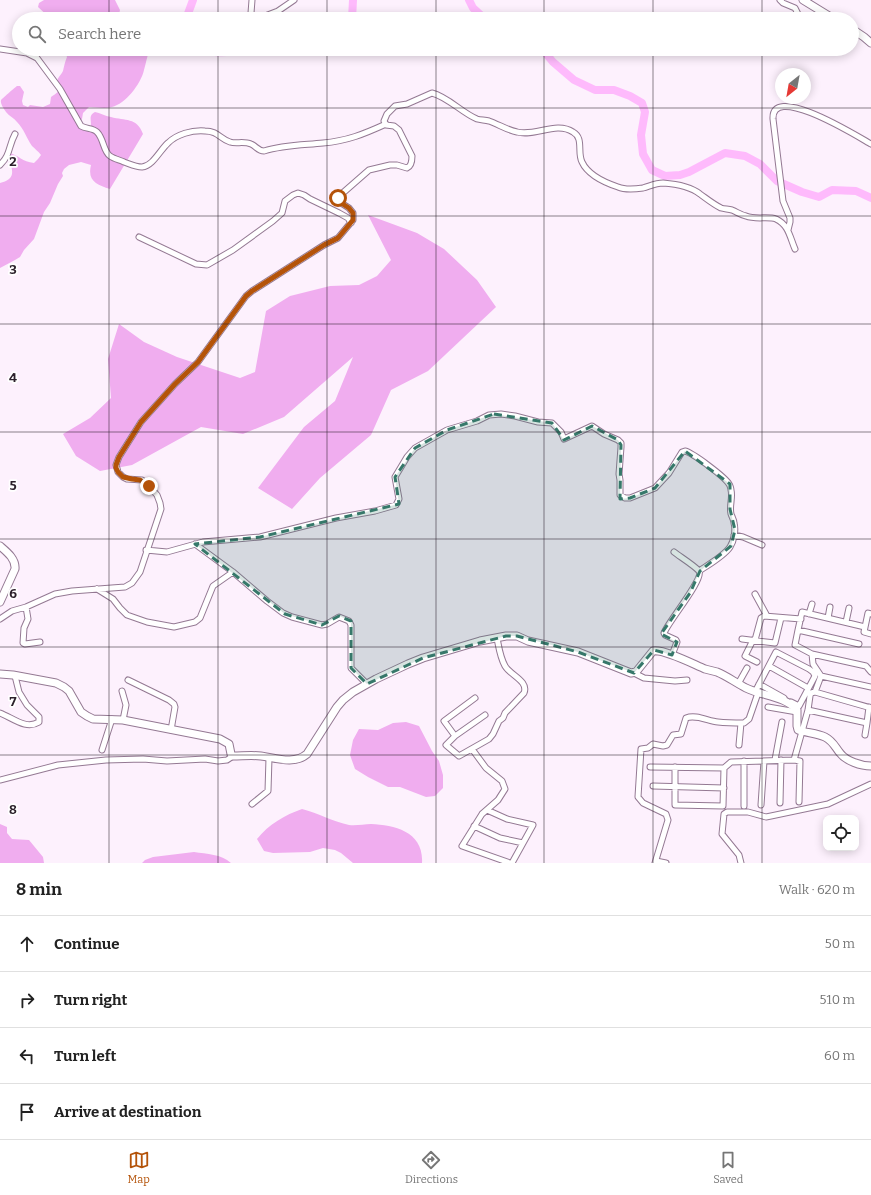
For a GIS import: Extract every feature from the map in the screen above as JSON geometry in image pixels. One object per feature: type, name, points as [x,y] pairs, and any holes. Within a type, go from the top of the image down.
[{"type":"street","points":[[251,12],[252,0]]},
{"type":"street","points":[[274,12],[282,9],[294,0]]},
{"type":"street","points":[[780,0],[783,3],[795,8],[797,12]]},
{"type":"street","points":[[803,0],[823,12]]},
{"type":"street","points":[[859,34],[871,43]]},
{"type":"street","points":[[0,49],[12,51]]},
{"type":"street","points":[[0,619],[12,611],[26,607],[55,594],[72,591],[125,587],[132,584],[140,572],[146,550],[160,512],[160,503],[157,495],[142,480],[123,477],[116,468],[119,457],[131,437],[141,422],[175,384],[198,362],[246,296],[324,245],[336,239],[353,220],[353,213],[349,208],[338,201],[338,198],[369,170],[390,165],[408,168],[411,164],[412,156],[399,130],[394,126],[386,124],[360,136],[343,140],[294,145],[264,151],[249,143],[230,142],[213,132],[196,131],[174,138],[167,143],[152,162],[146,166],[134,166],[110,156],[97,132],[81,126],[60,89],[37,58],[33,56]]},
{"type":"street","points":[[386,124],[384,118],[395,106],[407,104],[432,93],[442,97],[477,119],[489,121],[516,132],[527,133],[559,128],[568,129],[577,134],[579,137],[580,157],[582,163],[594,176],[620,188],[643,188],[659,183],[681,185],[700,194],[720,208],[731,210],[753,218],[776,219],[788,230],[795,249]]},
{"type":"street","points":[[788,230],[790,218],[783,203],[782,197],[780,170],[772,116],[774,110],[780,107],[793,107],[811,112],[871,144]]},
{"type":"street","points":[[0,165],[8,156],[11,142],[16,134]]},
{"type":"street","points":[[139,237],[196,264],[207,265],[233,250],[273,221],[282,213],[285,201],[298,193],[348,218],[350,223]]},
{"type":"street","points":[[146,550],[167,552],[203,542],[260,537],[396,505],[398,500],[395,477],[407,457],[415,448],[447,430],[478,421],[494,414],[515,416],[538,422],[552,422],[561,432],[564,439],[592,426],[604,434],[618,440],[621,445],[619,474],[620,495],[628,498],[655,488],[659,485],[669,473],[682,452],[685,451],[721,475],[730,484],[732,495],[730,510],[731,516],[735,523],[734,535],[731,546],[699,571]]},
{"type":"street","points":[[734,535],[762,545]]},
{"type":"street","points":[[195,544],[288,616],[322,625],[328,624],[338,617],[349,621],[351,625],[351,668],[367,684]]},
{"type":"street","points":[[0,546],[3,552],[14,560],[16,564],[0,602]]},
{"type":"street","points":[[674,552],[699,571]]},
{"type":"street","points":[[672,655],[677,642],[664,633],[698,580],[699,571]]},
{"type":"street","points":[[97,589],[113,599],[127,615],[148,622],[174,627],[195,622],[200,618],[213,586],[233,572]]},
{"type":"street","points":[[755,594],[767,616]]},
{"type":"street","points":[[810,614],[812,604]]},
{"type":"street","points":[[26,607],[28,619],[24,628],[23,643],[40,642]]},
{"type":"street","points":[[828,618],[830,607]]},
{"type":"street","points":[[846,622],[849,608]]},
{"type":"street","points":[[865,627],[802,612],[795,645],[812,654],[866,666],[871,672]]},
{"type":"street","points":[[871,614],[868,613],[864,632],[871,634]]},
{"type":"street","points":[[757,662],[745,656],[754,640],[761,618],[767,616],[801,620]]},
{"type":"street","points":[[742,638],[775,643],[781,618]]},
{"type":"street","points":[[798,630],[858,644]]},
{"type":"street","points":[[0,780],[58,765],[106,760],[143,759],[167,761],[205,758],[218,761],[227,760],[233,756],[255,756],[290,760],[297,759],[304,756],[309,751],[332,714],[343,700],[353,692],[423,658],[480,641],[506,636],[518,636],[528,641],[578,652],[605,664],[634,673],[644,678],[675,681],[687,680]]},
{"type":"street","points":[[485,715],[454,736],[446,745],[459,756],[489,739],[499,721],[525,691],[524,684],[508,671],[505,666],[501,658],[497,638]]},
{"type":"street","points":[[634,673],[653,651],[661,651],[717,672],[738,684],[756,692],[782,700],[793,706],[797,712],[798,730],[825,737],[832,742],[845,758],[865,766],[871,766]]},
{"type":"street","points":[[666,863],[656,862],[668,820],[666,814],[643,803],[638,797],[641,749],[648,748],[653,744],[663,746],[668,745],[673,736],[676,734],[681,734],[686,718],[688,717],[720,723],[744,723],[749,719],[759,684],[776,652],[809,669],[815,676],[798,706],[759,684]]},
{"type":"street","points":[[812,654],[813,664],[821,676],[871,687]]},
{"type":"street","points":[[769,666],[808,688]]},
{"type":"street","points":[[738,684],[747,668]]},
{"type":"street","points":[[0,674],[56,683],[69,691],[78,707],[87,716],[93,719],[123,720],[215,738],[225,741],[230,746],[231,754],[233,756]]},
{"type":"street","points":[[0,713],[24,724],[35,724],[39,722],[39,717],[30,710],[20,692],[14,676]]},
{"type":"street","points":[[794,760],[808,710],[810,696],[811,693],[815,692],[821,676]]},
{"type":"street","points":[[128,680],[169,700],[174,704],[175,707],[171,730]]},
{"type":"street","points":[[122,691],[126,705],[123,720]]},
{"type":"street","points":[[815,692],[870,707],[865,736]]},
{"type":"street","points":[[454,736],[444,721],[475,698]]},
{"type":"street","points":[[768,707],[797,712]]},
{"type":"street","points":[[808,710],[867,723]]},
{"type":"street","points":[[102,750],[112,719]]},
{"type":"street","points":[[780,803],[778,760],[782,722]]},
{"type":"street","points":[[739,745],[740,723]]},
{"type":"street","points":[[472,749],[486,768],[502,781],[505,789],[498,800],[482,814],[462,846],[511,863],[534,825],[507,819],[487,810]]},
{"type":"street","points":[[252,804],[268,791],[269,758]]},
{"type":"street","points":[[650,767],[724,768],[731,762],[778,760],[800,761],[799,802]]},
{"type":"street","points":[[744,761],[744,806]]},
{"type":"street","points":[[761,805],[764,761]]},
{"type":"street","points":[[675,768],[675,805],[723,806],[724,768]]},
{"type":"street","points":[[741,863],[739,855],[722,834],[724,814],[727,812],[748,812],[766,817],[828,804],[871,784]]},
{"type":"street","points":[[653,786],[724,788]]},
{"type":"street","points":[[474,826],[500,838],[523,843]]},
{"type":"highlighted area","points":[[494,414],[552,423],[564,440],[592,426],[618,440],[621,445],[620,499],[630,498],[655,488],[685,451],[730,484],[730,509],[735,530],[731,546],[700,571],[690,593],[661,634],[677,642],[672,655],[654,650],[634,673],[578,652],[517,636],[506,636],[423,658],[367,684],[351,668],[351,621],[339,616],[322,625],[285,614],[195,544],[260,537],[399,504],[395,477],[415,448],[447,430]]},
{"type":"shaded area","points":[[44,0],[115,0],[120,10],[120,12],[43,12],[38,7],[39,3]]},
{"type":"shaded area","points":[[147,56],[140,81],[127,98],[112,107],[89,107],[83,113],[82,119],[79,123],[90,128],[91,115],[95,112],[109,117],[134,122],[143,134],[110,189],[94,182],[90,175],[91,165],[81,162],[69,165],[64,169],[62,173],[63,176],[44,212],[34,239],[20,257],[0,268],[0,183],[9,179],[12,173],[9,153],[34,163],[41,155],[32,146],[24,131],[16,121],[6,112],[1,100],[17,86],[20,86],[24,92],[22,101],[23,105],[28,107],[30,105],[43,107],[50,104],[51,97],[60,87],[57,81],[63,71],[67,57]]},
{"type":"shaded area","points":[[368,215],[417,233],[444,249],[477,280],[496,307],[428,371],[391,390],[371,435],[320,478],[292,509],[258,488],[304,427],[335,401],[353,357],[284,417],[243,434],[201,427],[132,465],[100,471],[76,456],[63,434],[90,418],[111,398],[108,359],[119,324],[144,342],[177,357],[240,378],[255,372],[266,311],[290,296],[330,286],[359,285],[377,276],[391,260]]},
{"type":"shaded area","points":[[406,722],[419,726],[439,761],[443,775],[443,788],[435,796],[426,797],[400,787],[388,787],[355,769],[350,755],[353,740],[359,729],[378,730],[393,723]]},
{"type":"shaded area","points":[[302,809],[349,825],[371,824],[389,826],[406,832],[413,837],[418,844],[421,852],[422,863],[353,863],[335,850],[323,848],[310,852],[273,853],[264,851],[257,839],[278,821],[289,814]]},
{"type":"shaded area","points":[[0,824],[7,827],[7,833],[12,839],[29,840],[43,857],[44,863],[0,863]]},
{"type":"shaded area","points":[[194,852],[218,856],[231,863],[142,863],[153,857]]},
{"type":"waterway","points":[[189,12],[193,0]]},
{"type":"waterway","points":[[352,12],[353,0]]},
{"type":"waterway","points":[[469,0],[473,8],[477,12]]},
{"type":"waterway","points":[[548,56],[574,80],[595,90],[614,90],[630,96],[642,103],[645,112],[641,135],[643,154],[652,170],[665,176],[680,175],[689,172],[725,153],[745,156],[760,164],[777,181],[802,192],[819,197],[832,190],[856,191],[871,198]]},
{"type":"route","points":[[149,486],[142,480],[123,477],[116,468],[119,457],[136,429],[175,384],[198,362],[246,296],[324,245],[338,238],[353,220],[353,213],[349,208],[338,201],[338,198]]}]
